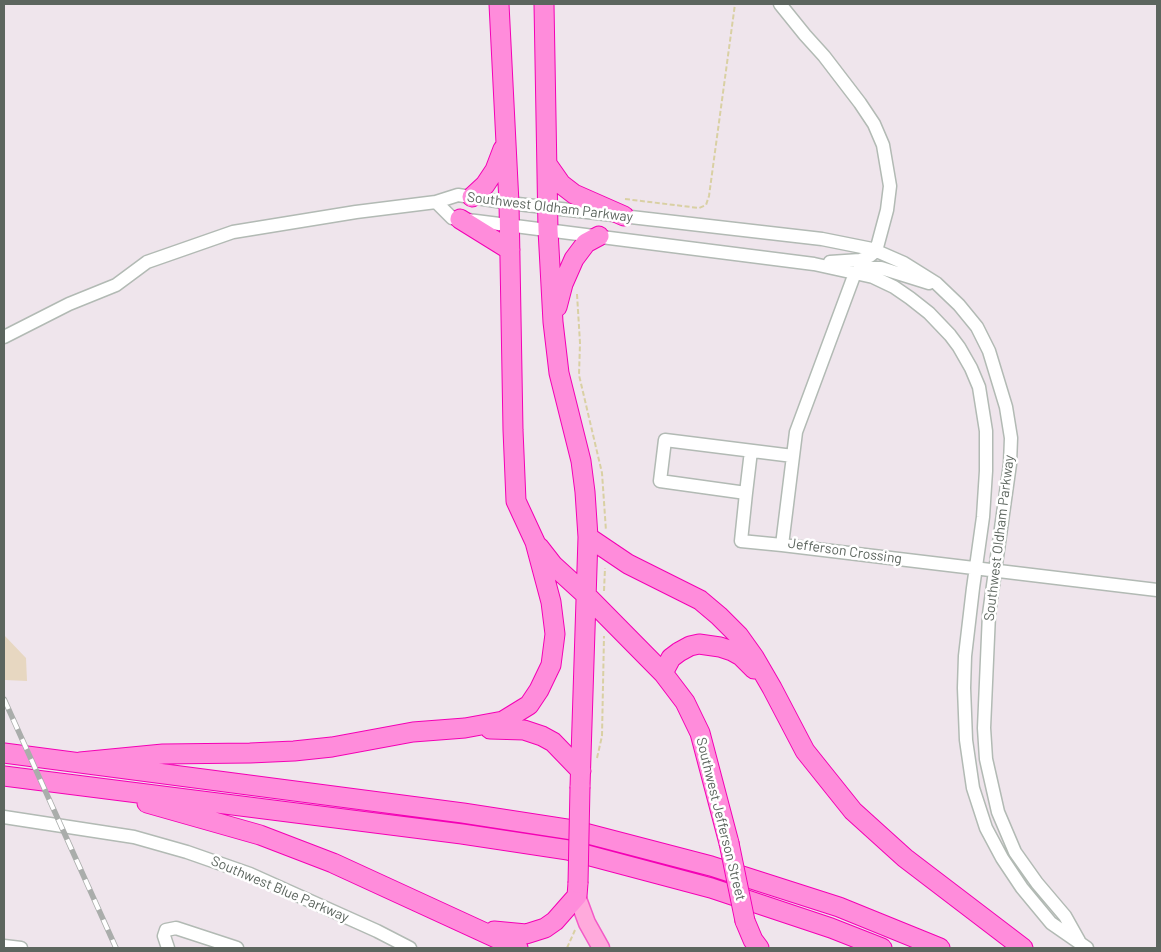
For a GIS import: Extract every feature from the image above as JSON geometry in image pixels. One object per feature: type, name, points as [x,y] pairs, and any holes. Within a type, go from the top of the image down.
[{"type":"highway","points":[[80,762],[163,754],[294,751],[332,747],[413,732],[465,728],[503,721],[529,706],[539,690],[551,665],[555,634],[551,602],[535,542],[516,501],[512,411],[509,203],[499,4]]},
{"type":"highway","points":[[474,927],[526,934],[545,928],[555,921],[578,890],[586,596],[597,536],[585,492],[582,469],[559,373],[553,322],[548,230],[544,4]]},
{"type":"highway","points":[[472,197],[485,185],[495,170],[506,143]]},
{"type":"highway","points":[[547,164],[561,184],[574,194],[624,208]]},
{"type":"highway","points":[[460,219],[510,250]]},
{"type":"highway","points":[[553,322],[563,284],[574,259],[586,243],[599,236]]},
{"type":"highway","points":[[597,536],[628,564],[700,600],[739,636],[772,688],[804,751],[853,811],[905,858],[1023,948]]},
{"type":"highway","name":"Southwest Jefferson Street","points":[[535,542],[554,565],[663,673],[685,702],[700,733],[729,843],[746,921],[755,946]]},
{"type":"highway","points":[[663,673],[670,658],[679,652],[690,646],[707,644],[741,656],[772,688]]},
{"type":"highway","points":[[465,728],[524,730],[542,736],[553,742],[581,779]]},
{"type":"highway","points":[[4,753],[453,811],[573,830],[711,866],[839,907],[940,948]]},
{"type":"highway","points":[[4,776],[462,834],[568,850],[711,888],[831,928],[882,948]]},
{"type":"highway","points":[[83,785],[260,835],[333,863],[518,948]]},
{"type":"main road","points":[[578,890],[587,924],[601,948]]},
{"type":"street","points":[[780,4],[824,56],[874,124],[883,145],[890,186],[887,210],[876,251],[860,260],[814,264]]},
{"type":"street","name":"Southwest Oldham Parkway","points":[[458,195],[548,207],[624,208],[822,239],[876,251],[904,262],[938,285],[959,306],[977,327],[989,351],[1006,407],[1011,438],[1010,464],[989,614],[984,728],[986,759],[998,812],[1015,852],[1037,883],[1065,916],[1083,945],[1052,923],[1038,909],[1002,858],[984,820],[973,788],[965,723],[965,656],[984,517],[986,431],[979,387],[959,347],[929,313],[894,288],[873,277],[814,264],[452,218],[436,202],[458,195]]},
{"type":"street","points":[[4,337],[69,304],[116,285],[147,262],[233,232],[356,212],[436,202]]},
{"type":"street","points":[[855,273],[863,268],[881,268],[938,285]]},
{"type":"street","name":"Jefferson Crossing","points":[[855,273],[796,432],[782,545],[1157,590]]},
{"type":"street","points":[[746,493],[660,481],[665,440],[793,456]]},
{"type":"street","points":[[752,451],[741,541],[782,545]]},
{"type":"street","points":[[969,762],[986,759]]},
{"type":"street","name":"Southwest Blue Parkway","points":[[4,818],[57,824],[134,837],[187,852],[250,874],[377,931],[410,948]]},
{"type":"street","points":[[168,948],[164,936],[166,930],[176,928],[210,944],[237,948]]},
{"type":"street","points":[[4,946],[21,948]]},
{"type":"path","points":[[624,208],[700,208],[706,205],[709,196],[735,4]]},
{"type":"path","points":[[577,293],[580,375],[602,473],[606,515],[597,536]]},
{"type":"path","points":[[604,590],[605,562]]},
{"type":"path","points":[[597,759],[602,736],[604,635]]},
{"type":"path","points":[[567,948],[578,923]]},
{"type":"shaded area","points":[[4,635],[26,658],[27,681],[5,680]]},
{"type":"railway","points":[[4,699],[116,948]]}]
